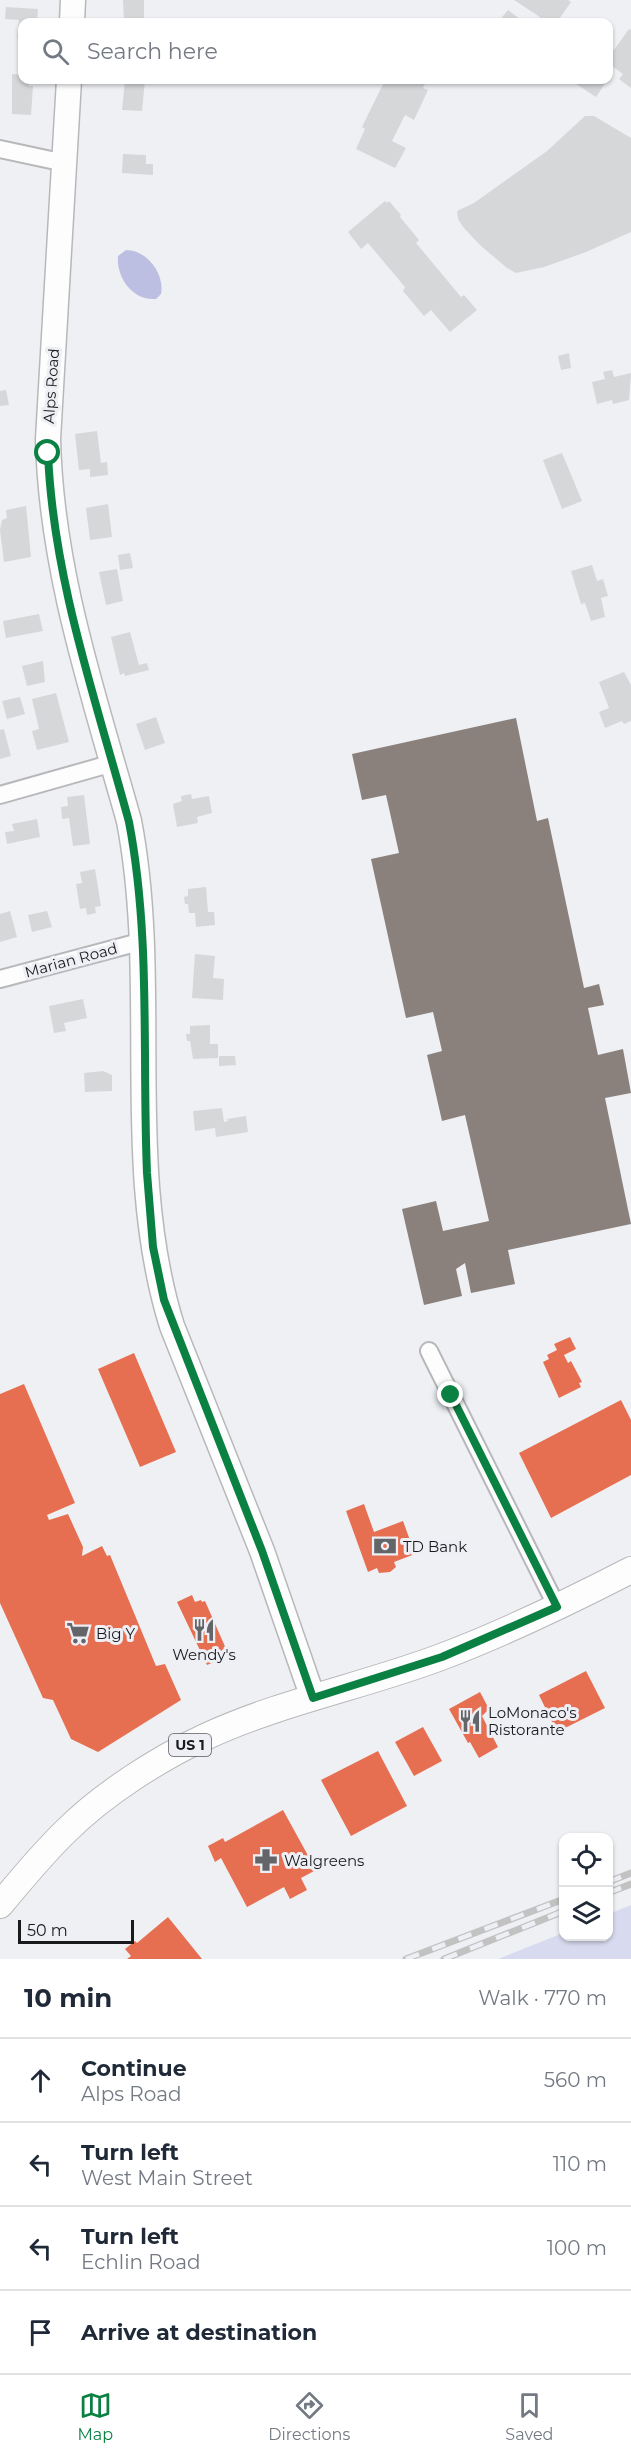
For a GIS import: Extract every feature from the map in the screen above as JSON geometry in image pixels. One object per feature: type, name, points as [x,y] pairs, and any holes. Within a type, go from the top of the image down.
[{"type":"main road","name":"US 1","points":[[0,1905],[67,1829],[120,1788],[205,1737],[263,1714],[442,1657],[557,1607],[631,1570]]},
{"type":"street","points":[[72,18],[73,0]]},
{"type":"street","name":"Alps Road","points":[[69,84],[48,440],[49,479],[61,562],[73,619],[113,763],[135,855],[143,941],[149,1212],[158,1275],[172,1326],[262,1551],[313,1698]]},
{"type":"street","points":[[0,149],[65,163]]},
{"type":"street","points":[[0,795],[113,763]]},
{"type":"street","name":"Marian Road","points":[[0,979],[143,941]]},
{"type":"street","points":[[429,1351],[557,1607]]},
{"type":"shaded area","points":[[631,1905],[631,1959],[498,1959],[559,1935],[559,1941],[613,1941],[613,1912]]},
{"type":"water","points":[[126,250],[141,254],[153,264],[162,286],[161,294],[156,299],[148,299],[133,292],[123,280],[118,256]]},
{"type":"building: Shops","points":[[570,1337],[576,1349],[564,1355],[568,1363],[571,1361],[582,1382],[579,1383],[581,1387],[559,1398],[543,1362],[549,1359],[547,1355],[557,1350],[554,1344]]},
{"type":"building: Shops","points":[[134,1353],[176,1452],[140,1467],[98,1369]]},
{"type":"building: Shops","name":"Big Y","points":[[24,1384],[75,1503],[47,1515],[49,1520],[68,1514],[83,1547],[82,1556],[102,1546],[107,1556],[110,1555],[156,1666],[165,1664],[181,1700],[98,1752],[71,1739],[53,1700],[43,1698],[0,1603],[0,1394]]},
{"type":"building: Shops","points":[[621,1400],[631,1420],[631,1475],[551,1518],[519,1453]]},
{"type":"building: Shops","name":"TD Bank","points":[[364,1504],[374,1532],[403,1521],[415,1554],[394,1562],[396,1567],[390,1572],[379,1573],[377,1568],[368,1572],[346,1511]]},
{"type":"building: Shops","name":"Wendy's","points":[[192,1595],[195,1602],[205,1601],[227,1651],[222,1654],[223,1658],[207,1665],[177,1602]]},
{"type":"building: Shops","points":[[586,1671],[605,1708],[557,1732],[539,1695]]},
{"type":"building: Shops","name":"LoMonaco's Ristorante","points":[[480,1692],[489,1709],[482,1716],[498,1747],[479,1758],[449,1709]]},
{"type":"building: Shops","points":[[423,1727],[442,1761],[414,1776],[395,1742]]},
{"type":"building: Shops","points":[[378,1751],[407,1806],[351,1836],[321,1780]]},
{"type":"building: Shops","name":"Walgreens","points":[[283,1810],[316,1870],[301,1878],[307,1890],[290,1899],[284,1887],[247,1907],[221,1858],[215,1862],[208,1846],[223,1838],[225,1842]]},
{"type":"building: Shops","points":[[168,1917],[202,1959],[127,1959],[131,1956],[125,1949],[135,1941],[137,1943]]},
{"type":"building: Industry","points":[[516,718],[537,821],[548,818],[584,988],[599,984],[604,1005],[588,1008],[598,1055],[623,1049],[631,1093],[605,1098],[631,1224],[508,1250],[515,1284],[471,1293],[465,1263],[456,1269],[462,1296],[424,1305],[402,1209],[436,1201],[443,1231],[489,1221],[465,1115],[442,1121],[427,1055],[442,1051],[433,1012],[406,1018],[371,859],[399,853],[386,795],[362,800],[352,754]]},
{"type":"building: Other","points":[[123,0],[144,0],[144,18],[124,18]]},
{"type":"building: Other","points":[[514,0],[568,0],[571,2],[560,18],[540,17]]},
{"type":"building: Other","points":[[6,7],[38,9],[37,18],[5,19]]},
{"type":"building: Other","points":[[508,10],[519,18],[501,18]]},
{"type":"building: Other","points":[[629,29],[631,30],[631,88],[619,79],[623,74],[613,67],[613,51]]},
{"type":"building: Other","points":[[12,74],[18,75],[18,84],[33,86],[31,115],[12,114]]},
{"type":"building: Other","points":[[125,84],[145,84],[142,111],[122,110]]},
{"type":"building: Other","points":[[383,84],[425,84],[423,88],[428,90],[414,120],[405,115],[392,141],[406,148],[395,168],[356,149],[365,129],[362,127]]},
{"type":"building: Other","points":[[576,84],[605,84],[596,97]]},
{"type":"building: Other","points":[[585,116],[594,116],[631,138],[631,232],[544,267],[516,273],[481,246],[463,227],[458,219],[457,211],[474,203],[547,151]]},
{"type":"building: Other","points":[[123,154],[146,155],[146,164],[153,164],[153,175],[122,173]]},
{"type":"building: Other","points":[[385,201],[387,203],[389,201],[401,215],[400,217],[419,240],[416,243],[461,297],[464,295],[477,310],[450,332],[431,310],[424,316],[403,291],[405,287],[368,243],[361,249],[348,232]]},
{"type":"building: Other","points":[[569,353],[571,368],[561,370],[558,356]]},
{"type":"building: Other","points":[[612,370],[614,377],[631,373],[629,400],[613,404],[612,400],[597,404],[592,382],[605,379],[603,372]]},
{"type":"building: Other","points":[[6,390],[9,405],[0,406],[0,391]]},
{"type":"building: Other","points":[[97,431],[101,463],[107,462],[108,475],[90,477],[90,469],[79,470],[75,434]]},
{"type":"building: Other","points":[[562,453],[582,501],[562,509],[543,460]]},
{"type":"building: Other","points":[[108,504],[112,537],[90,540],[86,508]]},
{"type":"building: Other","points":[[26,506],[31,557],[4,562],[0,530],[2,520],[7,518],[6,510]]},
{"type":"building: Other","points":[[130,553],[133,568],[120,570],[118,555]]},
{"type":"building: Other","points":[[592,565],[597,581],[603,579],[608,596],[601,598],[605,617],[591,621],[585,603],[581,604],[571,571]]},
{"type":"building: Other","points":[[117,569],[123,601],[106,605],[99,572]]},
{"type":"building: Other","points":[[39,614],[43,631],[6,638],[3,621]]},
{"type":"building: Other","points":[[130,632],[139,665],[147,663],[149,670],[125,676],[124,673],[120,675],[111,637]]},
{"type":"building: Other","points":[[43,661],[45,682],[27,686],[22,666]]},
{"type":"building: Other","points":[[624,672],[631,685],[631,721],[624,724],[622,721],[605,728],[599,712],[609,708],[599,682]]},
{"type":"building: Other","points":[[56,693],[69,742],[37,750],[32,731],[39,729],[32,699]]},
{"type":"building: Other","points":[[20,697],[25,714],[7,719],[2,701]]},
{"type":"building: Other","points":[[156,717],[165,743],[145,750],[136,724]]},
{"type":"building: Other","points":[[4,729],[11,756],[0,759],[0,730]]},
{"type":"building: Other","points":[[191,794],[192,799],[209,796],[212,813],[197,817],[198,823],[177,827],[173,804],[182,801],[181,796]]},
{"type":"building: Other","points":[[84,795],[90,844],[73,846],[69,818],[62,819],[61,807],[68,806],[67,797]]},
{"type":"building: Other","points":[[37,819],[40,837],[7,844],[5,832],[14,831],[12,824]]},
{"type":"building: Other","points":[[95,869],[101,906],[95,907],[96,913],[87,915],[86,908],[80,909],[76,884],[82,883],[80,872]]},
{"type":"building: Other","points":[[206,887],[208,912],[214,912],[215,925],[196,927],[195,913],[189,913],[184,897],[188,896],[188,889]]},
{"type":"building: Other","points":[[10,911],[17,937],[0,942],[0,914]]},
{"type":"building: Other","points":[[47,911],[52,927],[32,932],[28,915]]},
{"type":"building: Other","points":[[195,954],[215,956],[213,978],[224,979],[223,1000],[192,998]]},
{"type":"building: Other","points":[[83,999],[87,1018],[64,1023],[66,1031],[54,1033],[49,1006]]},
{"type":"building: Other","points":[[210,1025],[210,1044],[218,1044],[218,1058],[193,1059],[190,1041],[187,1041],[186,1034],[190,1034],[190,1026]]},
{"type":"building: Other","points":[[219,1056],[235,1056],[236,1065],[219,1066]]},
{"type":"building: Other","points":[[103,1071],[112,1075],[112,1091],[85,1092],[84,1073]]},
{"type":"building: Other","points":[[222,1108],[224,1122],[228,1121],[227,1119],[246,1116],[248,1132],[216,1137],[215,1128],[195,1131],[193,1111]]},
{"type":"railway","points":[[613,1880],[631,1873]]},
{"type":"railway","points":[[613,1891],[631,1884]]},
{"type":"railway","points":[[406,1959],[559,1901]]},
{"type":"railway","points":[[444,1959],[559,1913]]},
{"type":"place","name":"TD Bank","points":[[385,1546]]},
{"type":"place","name":"Wendy's","points":[[204,1630]]},
{"type":"place","name":"Big Y","points":[[78,1633]]},
{"type":"place","name":"LoMonaco's Ristorante","points":[[470,1721]]},
{"type":"place","name":"Walgreens","points":[[266,1860]]},
{"type":"route","points":[[48,453],[53,511],[73,619],[129,822],[139,883],[143,941],[147,1173],[149,1212],[158,1275],[172,1326],[262,1551],[313,1698],[442,1657],[557,1607],[451,1395]]}]
